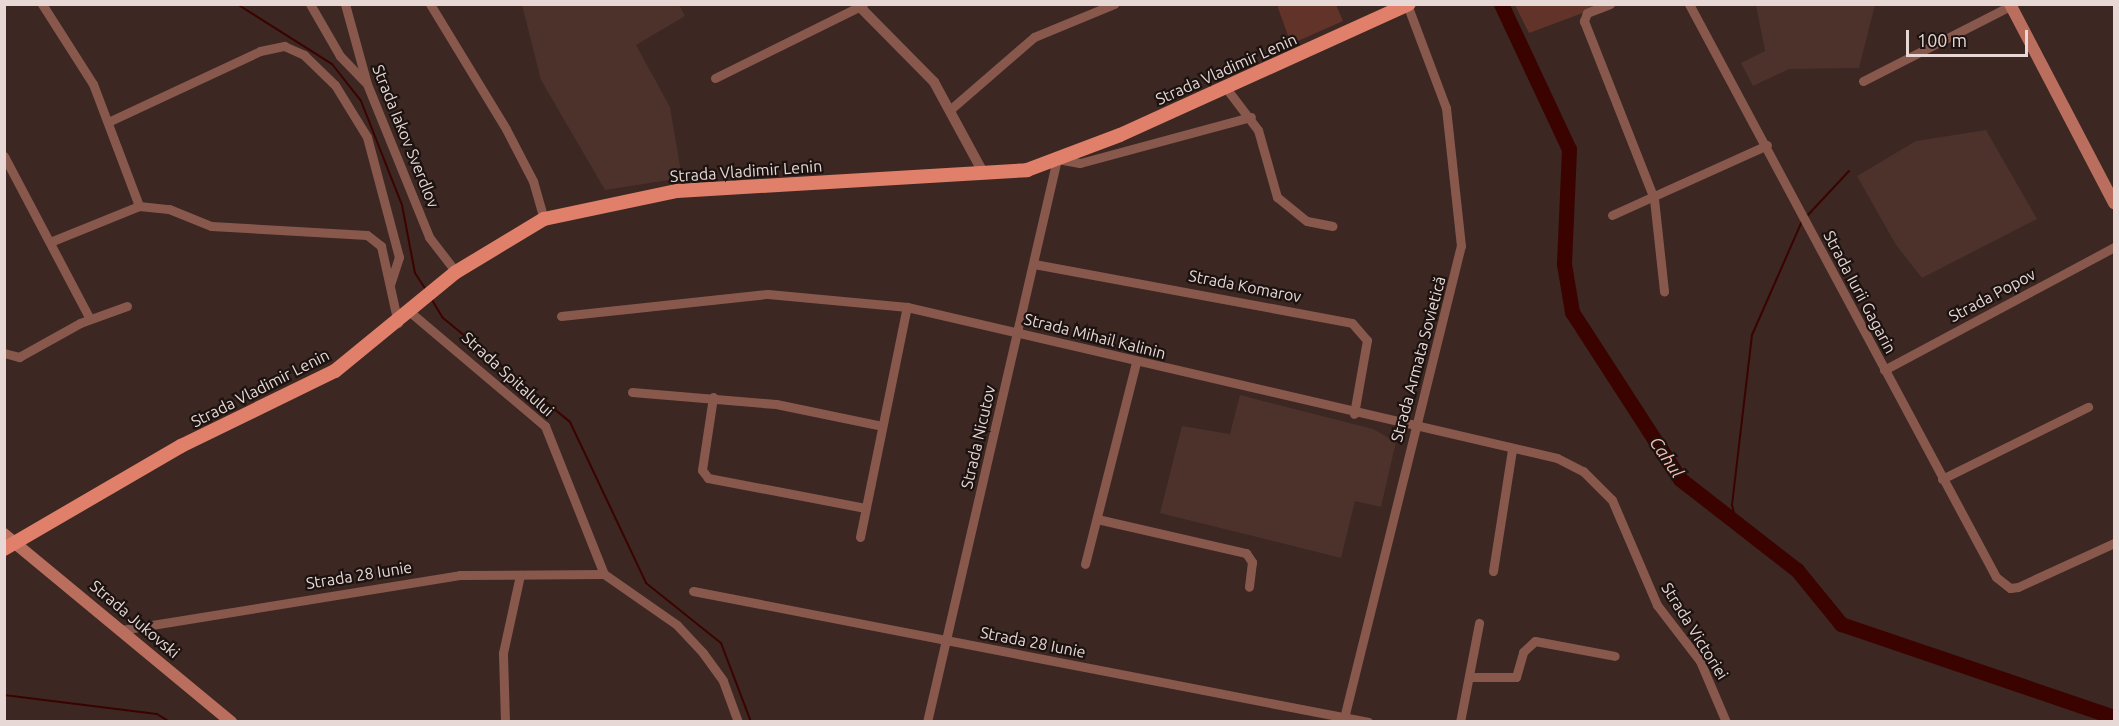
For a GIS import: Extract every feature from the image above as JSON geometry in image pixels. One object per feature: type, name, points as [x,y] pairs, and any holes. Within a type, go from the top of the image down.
[{"type":"main road","name":"Strada Vladimir Lenin","points":[[4,549],[182,446],[327,376],[398,323],[453,274],[544,219],[677,191],[1027,170],[1226,88],[1408,5]]},
{"type":"main road","points":[[2012,5],[2115,203]]},
{"type":"main road","name":"Strada Jukovski","points":[[4,534],[17,542],[231,722]]},
{"type":"street","points":[[42,4],[79,58],[108,122],[139,206]]},
{"type":"street","points":[[310,4],[340,56],[367,84]]},
{"type":"street","name":"Strada Iakov Sverdlov","points":[[345,4],[367,84],[429,237],[453,274]]},
{"type":"street","points":[[430,4],[506,129],[533,181],[544,219]]},
{"type":"street","points":[[951,108],[1034,38],[1114,4]]},
{"type":"street","points":[[1610,4],[1587,13],[1584,21],[1654,199],[1664,291]]},
{"type":"street","name":"Strada Iurii Gagarin","points":[[1689,4],[1767,145],[1884,370],[1996,577],[2010,588],[2034,582],[2115,543]]},
{"type":"street","points":[[715,78],[860,5],[916,60],[951,108],[984,174]]},
{"type":"street","name":"Strada Armata Sovietică","points":[[1343,719],[1414,428],[1451,301],[1462,230],[1446,108],[1408,5]]},
{"type":"street","points":[[1863,81],[2012,5]]},
{"type":"street","points":[[108,122],[261,51],[292,49],[315,62],[355,114],[380,173],[399,257],[390,285]]},
{"type":"street","points":[[1226,88],[1251,117],[1277,197],[1307,221],[1333,226]]},
{"type":"street","points":[[1057,159],[1080,163],[1251,117]]},
{"type":"street","points":[[1612,215],[1654,199],[1767,145]]},
{"type":"street","points":[[4,156],[90,320]]},
{"type":"street","name":"Strada Nicutov","points":[[927,722],[1057,159]]},
{"type":"street","points":[[50,242],[139,206],[169,209],[211,226],[367,235],[381,246],[398,323]]},
{"type":"street","points":[[381,246],[395,237]]},
{"type":"street","name":"Strada Popov","points":[[1884,370],[2115,247]]},
{"type":"street","name":"Strada Komarov","points":[[1034,264],[1352,322],[1367,340],[1354,414]]},
{"type":"street","name":"Strada Mihail Kalinin","points":[[561,316],[768,294],[907,307],[1573,464],[1606,492]]},
{"type":"street","points":[[8,355],[127,306]]},
{"type":"street","points":[[860,537],[907,307]]},
{"type":"street","name":"Strada Spitalului","points":[[412,310],[544,426],[604,574]]},
{"type":"street","points":[[1085,564],[1136,362]]},
{"type":"street","points":[[632,392],[713,397],[882,426]]},
{"type":"street","points":[[713,397],[702,470],[708,478],[865,508]]},
{"type":"street","points":[[1942,479],[2088,407]]},
{"type":"street","points":[[1493,571],[1512,449]]},
{"type":"street","name":"Strada Victoriei","points":[[1606,492],[1657,605],[1700,660],[1726,722]]},
{"type":"street","points":[[1097,519],[1246,553],[1252,562],[1249,587]]},
{"type":"street","name":"Strada 28 Iunie","points":[[121,630],[460,574],[604,574]]},
{"type":"street","points":[[604,574],[677,625],[703,653],[723,681],[738,722]]},
{"type":"street","points":[[505,722],[504,653],[520,575]]},
{"type":"street","name":"Strada 28 Iunie","points":[[693,591],[1343,719],[1368,722]]},
{"type":"street","points":[[1460,722],[1479,623]]},
{"type":"street","points":[[1469,677],[1516,678],[1523,652],[1535,641],[1615,656]]},
{"type":"shaded area","points":[[522,5],[679,5],[685,16],[636,45],[670,107],[682,178],[605,190],[541,80]]},
{"type":"shaded area","points":[[1277,5],[1336,5],[1343,21],[1291,44]]},
{"type":"shaded area","points":[[1515,5],[1604,5],[1529,33]]},
{"type":"shaded area","points":[[1756,5],[1875,5],[1859,68],[1789,69],[1753,86],[1741,63],[1765,51]]},
{"type":"shaded area","points":[[1986,130],[2037,219],[1922,278],[1896,245],[1857,176],[1916,141]]},
{"type":"shaded area","points":[[1240,395],[1373,429],[1396,442],[1381,507],[1355,501],[1341,558],[1160,513],[1182,426],[1230,434]]},
{"type":"waterway","points":[[237,4],[332,64],[361,101],[402,205],[415,273],[426,290]]},
{"type":"waterway","name":"Cahul","points":[[1501,4],[1569,149],[1564,264],[1572,312],[1680,479],[1797,570],[1841,624],[2114,717]]},
{"type":"waterway","points":[[1806,217],[1849,171]]},
{"type":"waterway","points":[[1738,529],[1732,505],[1752,335],[1802,221]]},
{"type":"waterway","points":[[432,300],[443,318],[570,422],[646,583],[721,643],[751,722]]},
{"type":"waterway","points":[[4,695],[157,714],[170,722]]}]
